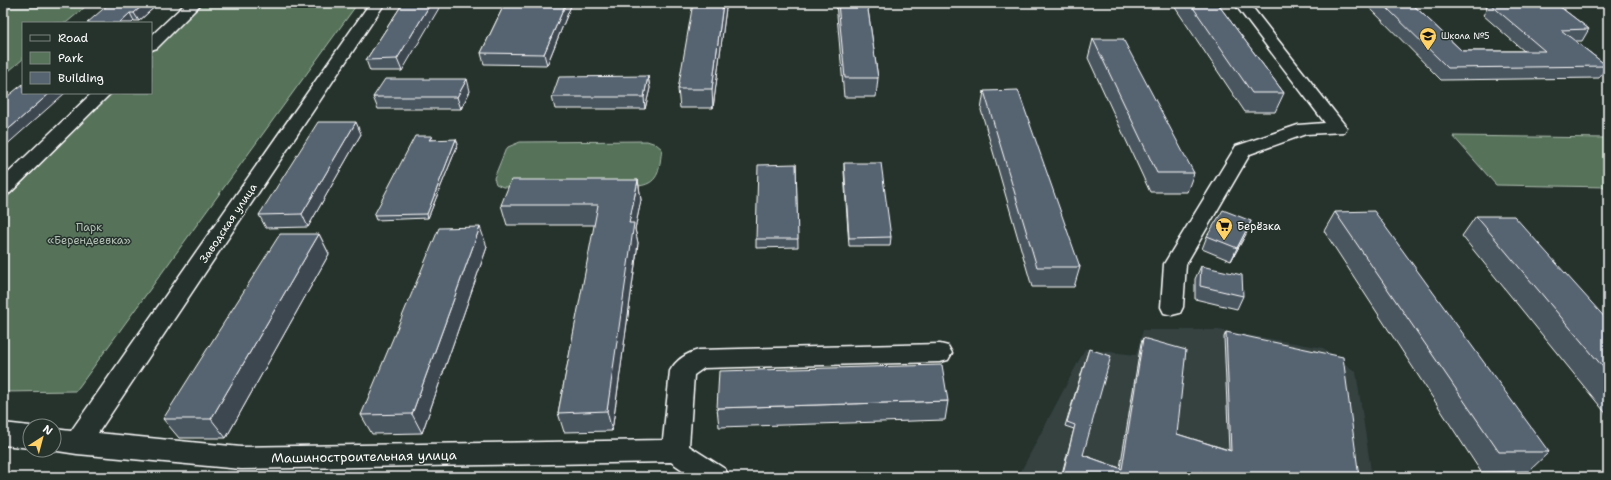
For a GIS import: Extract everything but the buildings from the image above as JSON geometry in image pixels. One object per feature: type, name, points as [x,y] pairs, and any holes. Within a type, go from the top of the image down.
[{"type":"street","points":[[152,44],[194,3]]},
{"type":"street","name":"Заводская улица","points":[[66,442],[378,3]]},
{"type":"street","points":[[1172,307],[1175,264],[1243,150],[1304,129],[1338,128],[1241,3]]},
{"type":"street","points":[[3,189],[101,94]]},
{"type":"street","points":[[3,169],[24,169]]},
{"type":"street","points":[[715,477],[675,452],[682,371],[699,359],[940,353]]},
{"type":"street","points":[[3,434],[22,436]]},
{"type":"street","name":"Машиностроительная улица","points":[[66,442],[241,458],[675,452]]},
{"type":"shaded area","points":[[1143,330],[1218,330],[1323,348],[1356,372],[1372,477],[1018,477],[1085,349],[1136,355]]},
{"type":"green space","name":"Парк «Берендеевка»","points":[[201,3],[358,3],[76,391],[3,392],[3,202],[111,94],[152,94],[152,52]]},
{"type":"green space","points":[[85,7],[67,22],[22,22],[22,60],[3,76],[3,8]]},
{"type":"green space","points":[[1453,136],[1608,138],[1608,187],[1496,185]]},
{"type":"green space","points":[[647,141],[656,144],[662,149],[659,168],[655,178],[646,184],[639,186],[503,187],[496,184],[494,178],[505,151],[508,147],[520,142]]},
{"type":"place","name":"Школа №5","points":[[1428,51]]},
{"type":"place","name":"Берёзка","points":[[1224,241]]}]
